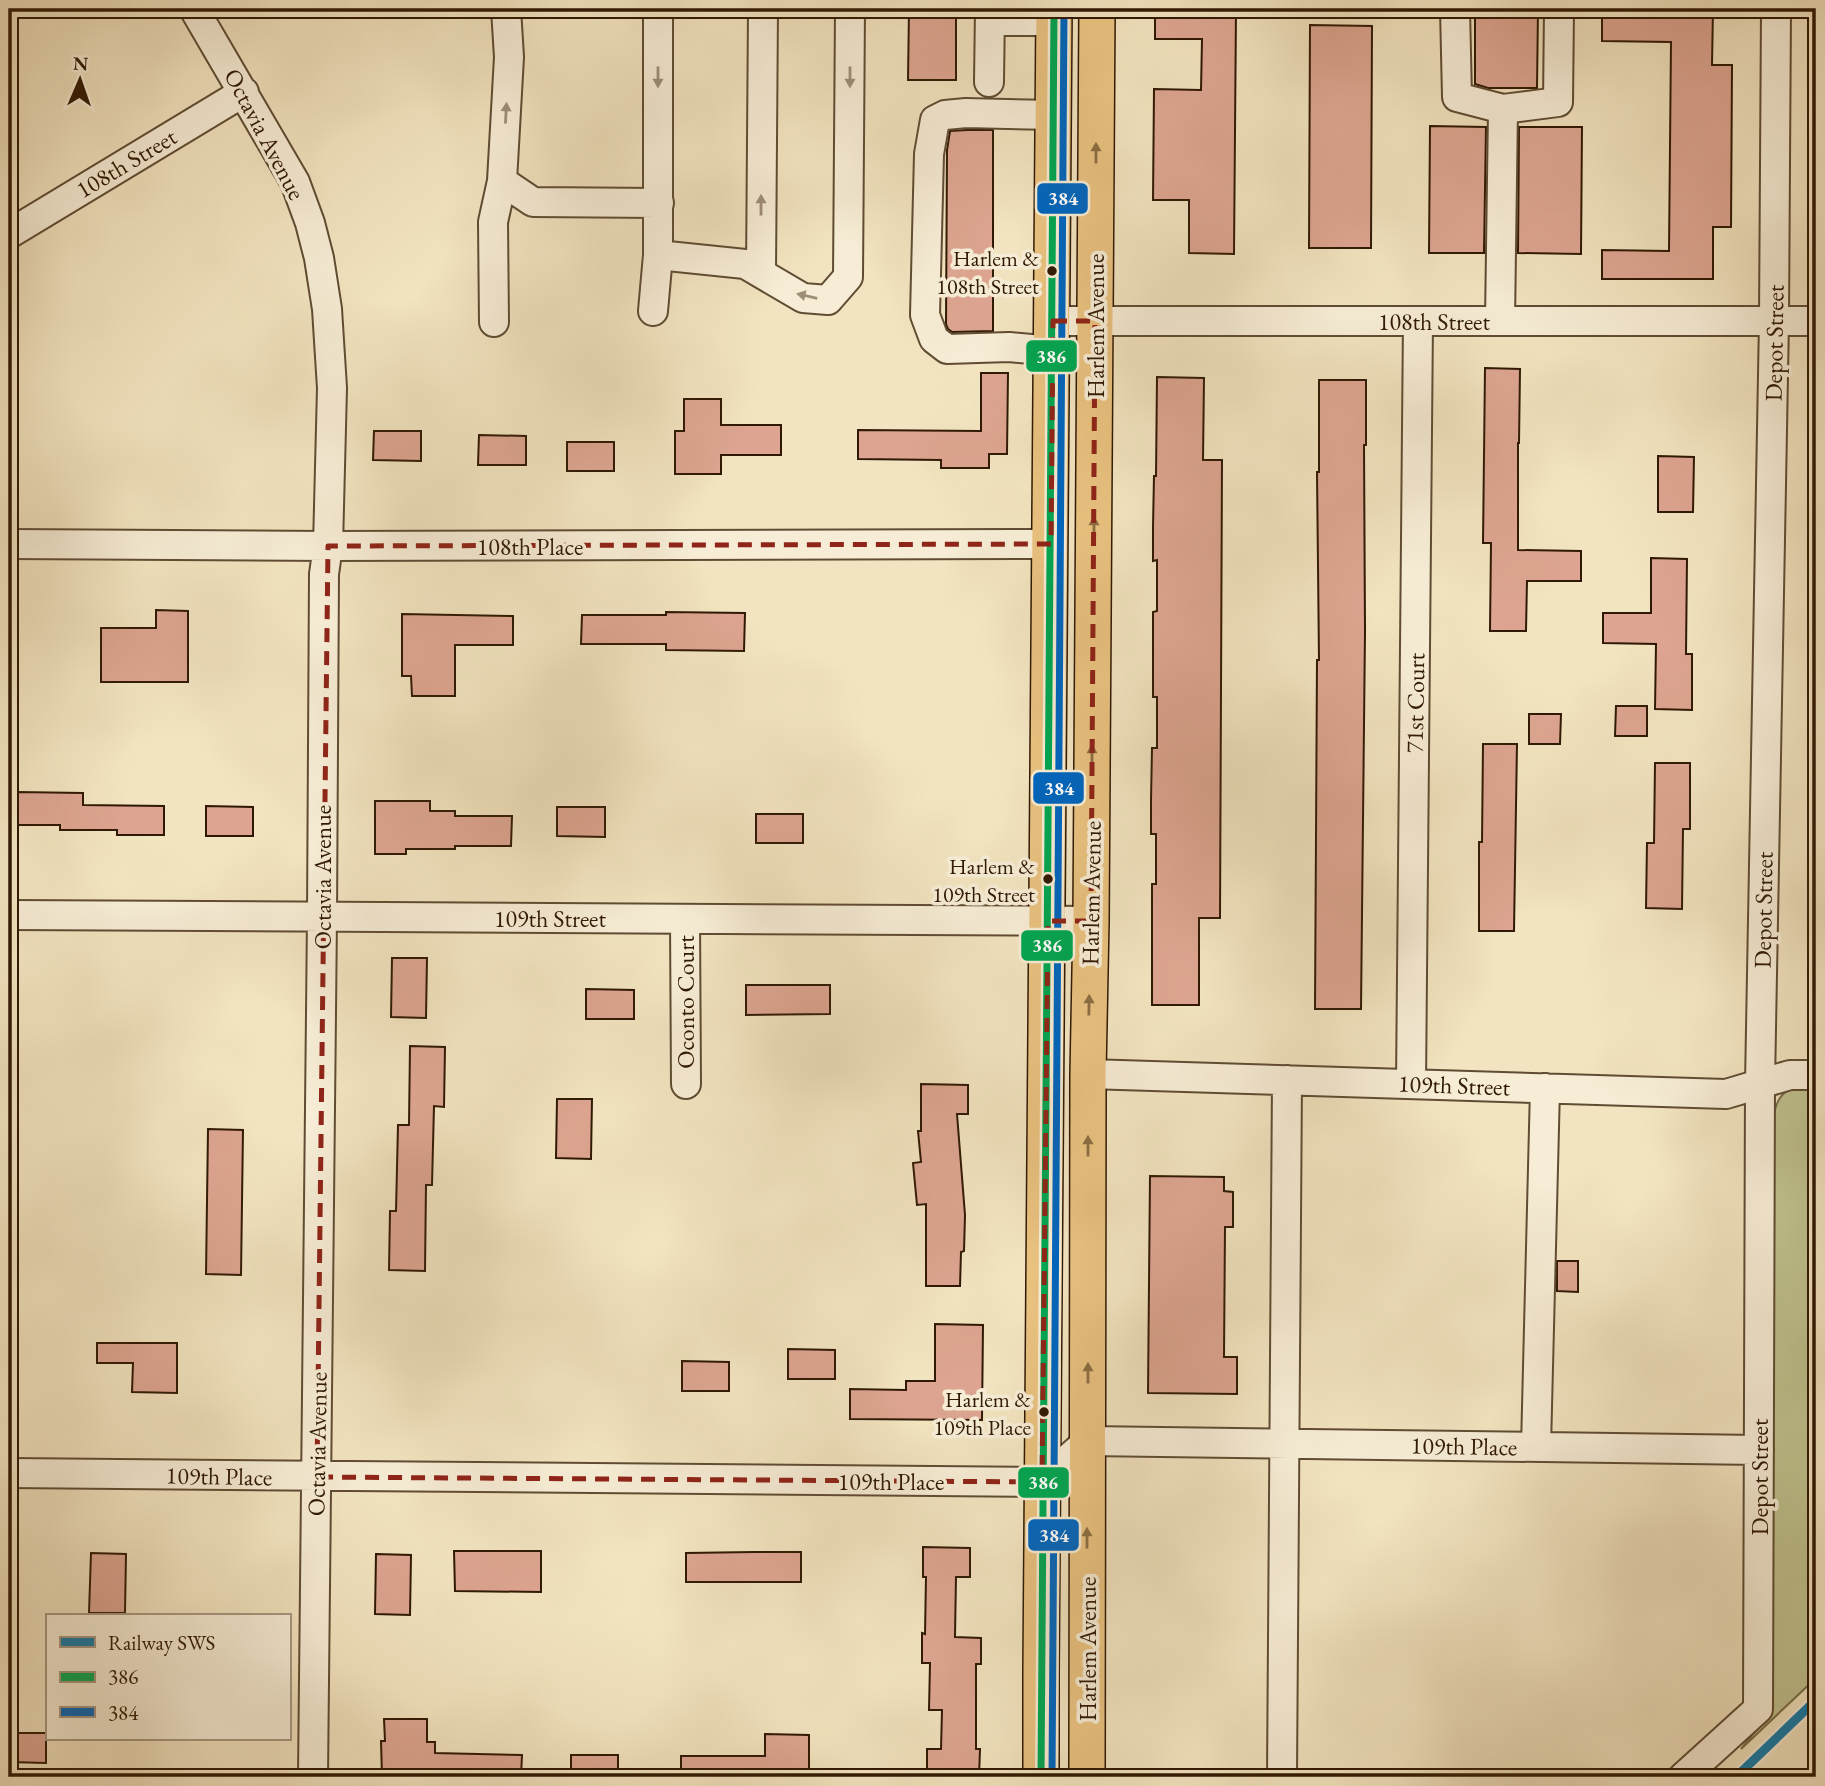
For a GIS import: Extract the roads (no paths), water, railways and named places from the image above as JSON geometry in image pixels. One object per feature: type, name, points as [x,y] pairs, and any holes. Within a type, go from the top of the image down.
[{"type":"main road","name":"Harlem Avenue","points":[[1087,1777],[1088,1074],[1097,9]]},
{"type":"main road","name":"Harlem Avenue","points":[[1041,1777],[1054,15]]},
{"type":"street","name":"Octavia Avenue","points":[[194,9],[295,182],[319,258],[327,309],[332,388],[328,546],[324,573],[313,1777]]},
{"type":"street","points":[[494,322],[492,222],[502,181],[509,57],[506,9]]},
{"type":"street","points":[[653,311],[659,204],[658,9]]},
{"type":"street","points":[[761,273],[762,9]]},
{"type":"street","points":[[658,255],[745,264],[803,298],[828,300],[848,277],[850,9]]},
{"type":"street","points":[[1455,9],[1457,97],[1503,109],[1558,102],[1559,9]]},
{"type":"street","name":"Depot Street","points":[[1683,1777],[1758,1709],[1760,1083],[1774,321],[1776,9]]},
{"type":"street","points":[[989,82],[990,15],[1054,15]]},
{"type":"street","name":"108th Street","points":[[9,234],[244,92]]},
{"type":"street","points":[[1500,321],[1503,109]]},
{"type":"street","name":"108th Street","points":[[1054,115],[966,113],[945,115],[935,120],[929,154],[925,315],[934,338],[947,348],[1009,347],[1053,336],[1095,321],[1816,321]]},
{"type":"street","points":[[502,181],[533,202],[659,204]]},
{"type":"street","name":"71st Court","points":[[1411,1084],[1418,321]]},
{"type":"street","name":"108th Place","points":[[9,544],[1051,544]]},
{"type":"street","name":"109th Street","points":[[9,915],[1091,921]]},
{"type":"street","name":"Oconto Court","points":[[685,919],[686,1084]]},
{"type":"street","name":"109th Street","points":[[1088,1074],[1726,1094],[1790,1074],[1816,1075]]},
{"type":"street","points":[[1282,1777],[1287,1080]]},
{"type":"street","points":[[1536,1447],[1545,1088]]},
{"type":"street","points":[[1042,1482],[1088,1441]]},
{"type":"street","name":"109th Place","points":[[1088,1441],[1759,1450]]},
{"type":"street","name":"109th Place","points":[[9,1474],[1042,1482]]},
{"type":"rail line","name":"SWS","points":[[1736,1777],[1816,1700]]},
{"type":"place","name":"Harlem & 108th Street","points":[[1052,271]]},
{"type":"place","name":"Harlem & 109th Street","points":[[1048,879]]},
{"type":"place","name":"Harlem & 109th Place","points":[[1044,1412]]}]
